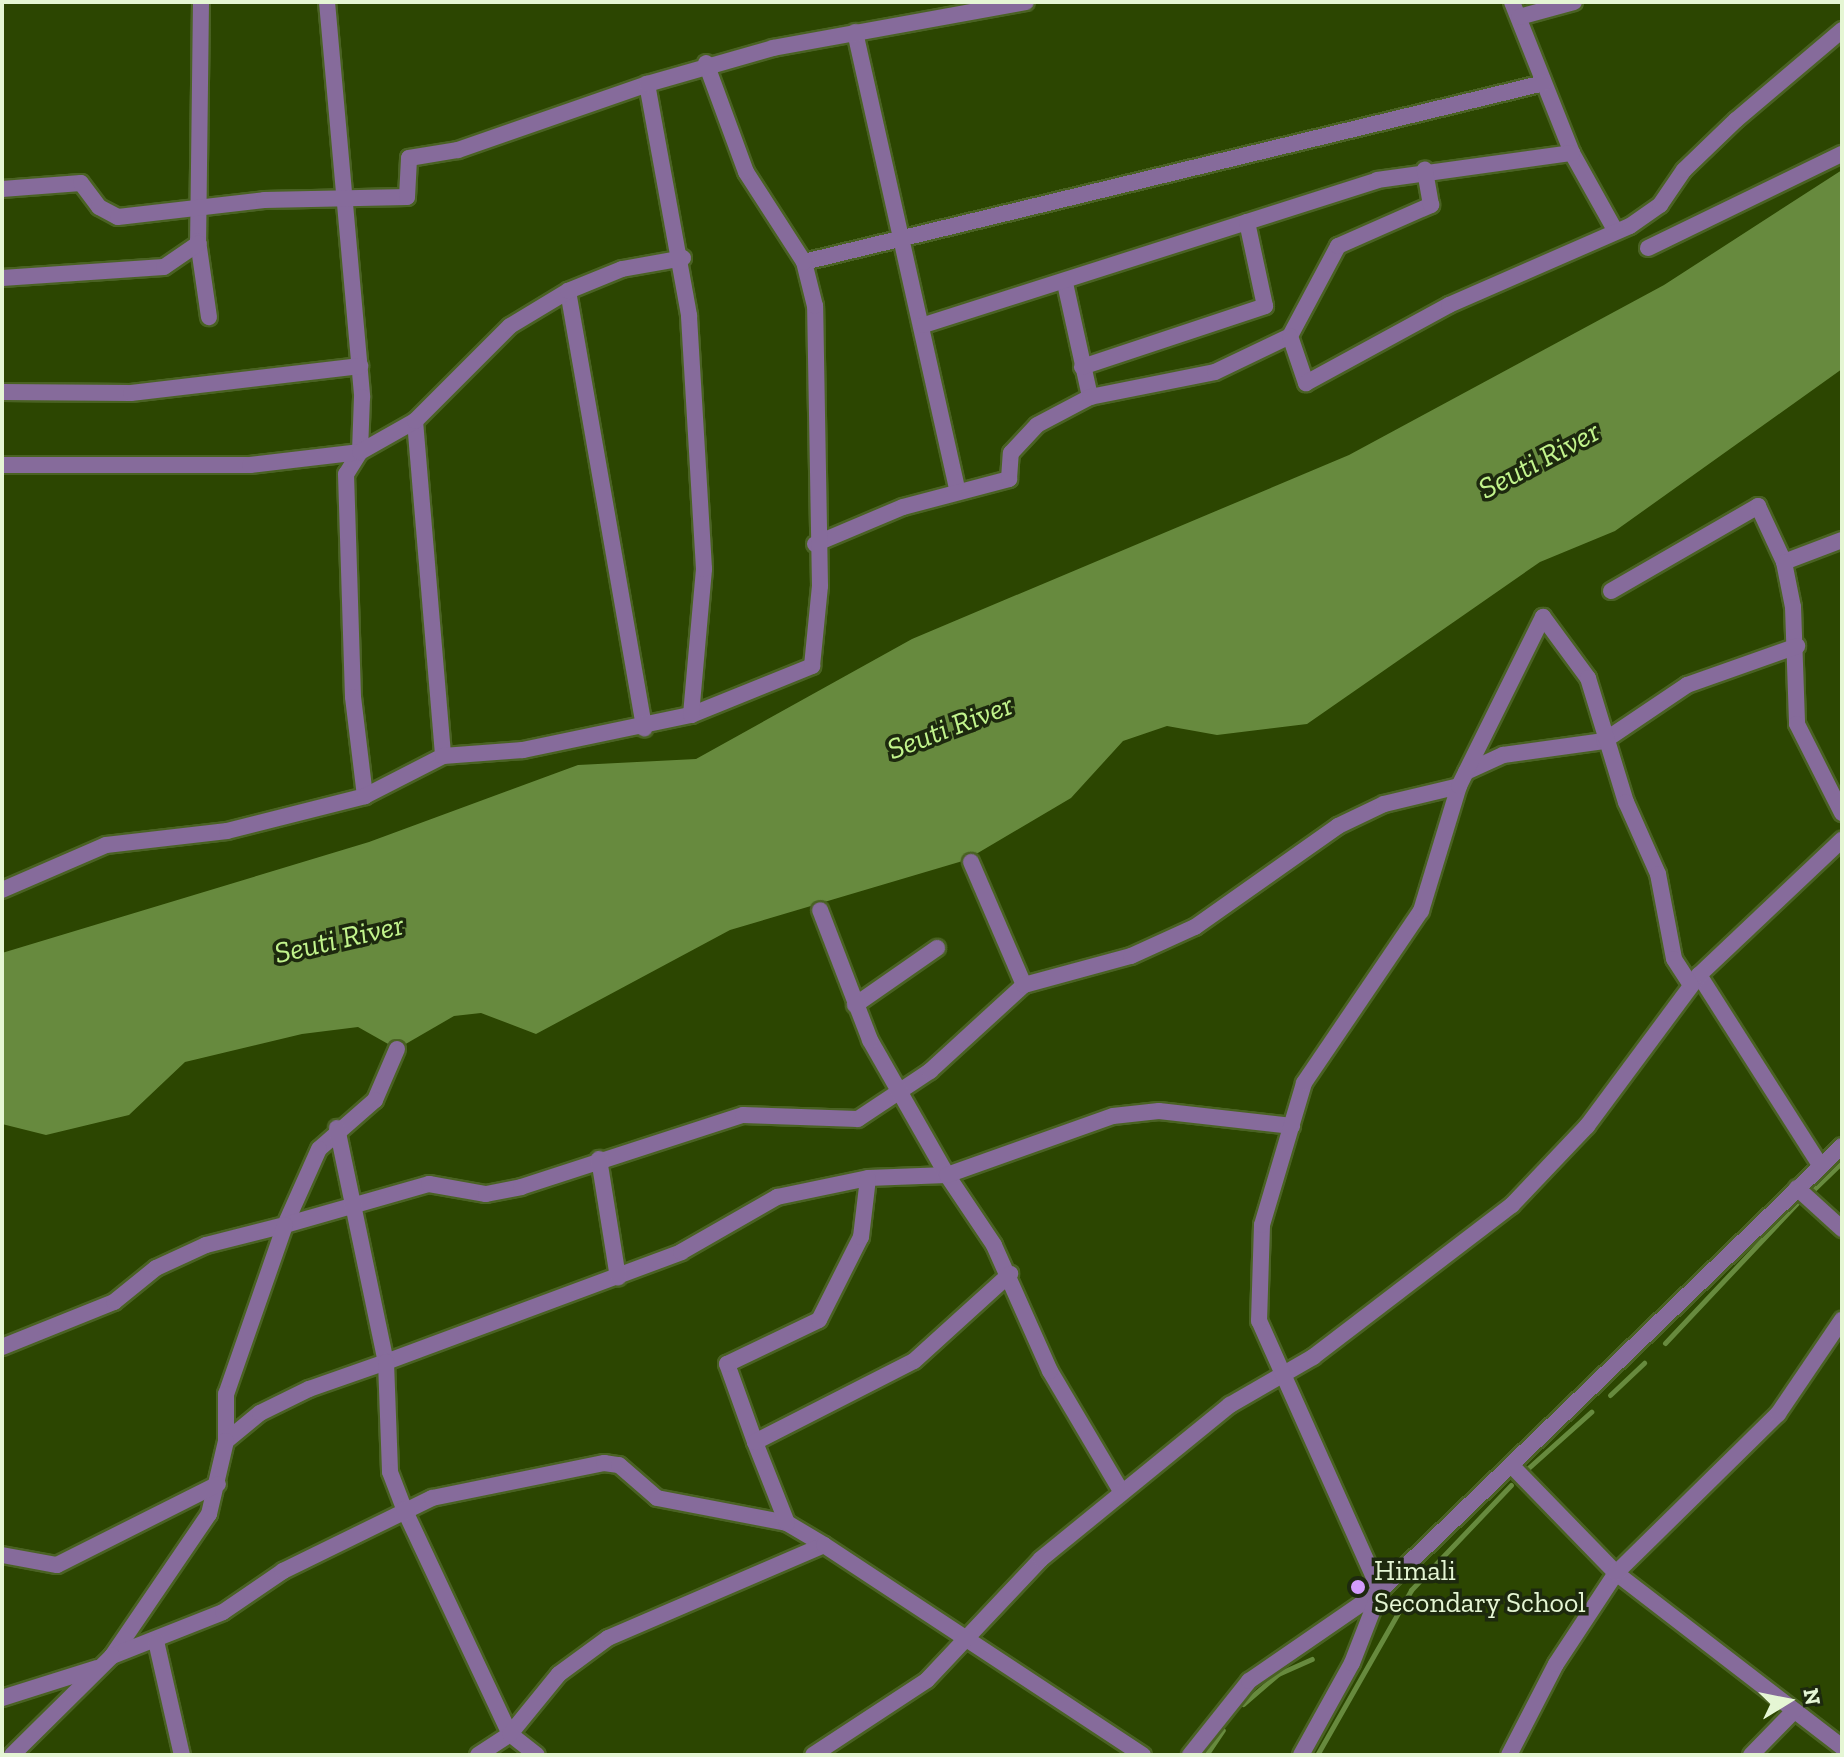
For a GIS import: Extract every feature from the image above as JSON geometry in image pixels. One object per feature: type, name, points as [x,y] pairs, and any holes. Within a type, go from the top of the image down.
[{"type":"street","points":[[201,2],[198,209],[199,243],[209,317]]},
{"type":"street","points":[[327,2],[342,196],[360,366],[360,452],[346,474],[347,536],[365,796]]},
{"type":"street","points":[[2,189],[81,183],[99,207],[118,217],[342,196],[407,197],[409,158],[458,150],[706,63],[855,32],[1026,2]]},
{"type":"street","points":[[1574,2],[1516,10],[1572,153],[1615,230]]},
{"type":"street","points":[[1290,336],[1306,383],[1449,305],[1615,230],[1660,205],[1684,170],[1842,30]]},
{"type":"street","points":[[855,32],[924,325],[958,491]]},
{"type":"street","points":[[2,890],[106,845],[227,831],[365,796],[443,756],[644,728],[691,715],[812,666],[817,338],[804,262],[746,172],[706,63]]},
{"type":"street","points":[[804,262],[1544,83]]},
{"type":"street","points":[[647,84],[683,258],[704,569],[691,715]]},
{"type":"street","points":[[924,325],[1065,283],[1247,222],[1425,170],[1572,153]]},
{"type":"street","points":[[1648,248],[1842,154]]},
{"type":"street","points":[[815,544],[958,491],[1009,479],[1011,453],[1037,425],[1090,397],[1215,372],[1290,336],[1338,246],[1431,205],[1425,170]]},
{"type":"street","points":[[1082,367],[1265,306],[1247,222]]},
{"type":"street","points":[[2,278],[164,267],[199,243]]},
{"type":"street","points":[[2,465],[250,465],[360,452],[415,421],[510,326],[568,291],[622,269],[683,258]]},
{"type":"street","points":[[1065,283],[1090,397]]},
{"type":"street","points":[[568,291],[644,728]]},
{"type":"street","points":[[2,392],[131,393],[360,366]]},
{"type":"street","points":[[415,421],[443,756]]},
{"type":"street","points":[[1611,591],[1758,506],[1784,562],[1797,646],[1797,724],[1842,813]]},
{"type":"street","points":[[1784,562],[1842,540]]},
{"type":"street","points":[[1301,1755],[1352,1663],[1380,1591],[1278,1374],[1255,1286],[1262,1225],[1292,1126],[1325,1045],[1421,911],[1462,780],[1543,617],[1588,678],[1604,741],[1658,874],[1674,959],[1695,980],[1820,1165]]},
{"type":"street","points":[[2,1347],[114,1302],[156,1268],[206,1245],[359,1208],[429,1184],[486,1194],[521,1187],[599,1159],[743,1115],[858,1119],[899,1094],[1024,985],[1131,956],[1195,927],[1338,826],[1384,804],[1462,780],[1503,755],[1604,741],[1687,685],[1797,646]]},
{"type":"street","points":[[813,1755],[927,1680],[1041,1559],[1121,1491],[1278,1374],[1313,1357],[1512,1205],[1587,1126],[1695,980],[1842,840]]},
{"type":"street","points":[[971,862],[1024,985]]},
{"type":"street","points":[[820,910],[855,1005],[899,1094],[1010,1274],[1050,1371],[1121,1491]]},
{"type":"street","points":[[855,1005],[937,948]]},
{"type":"street","points":[[12,1755],[112,1656],[209,1514],[226,1441],[226,1394],[242,1337],[285,1225],[337,1128],[375,1100],[397,1049]]},
{"type":"street","points":[[226,1441],[284,1401],[681,1252],[777,1197],[868,1178],[947,1175],[1113,1116],[1159,1111],[1292,1126]]},
{"type":"street","points":[[337,1128],[359,1208],[368,1301],[386,1362],[390,1472],[404,1509],[510,1734],[537,1755]]},
{"type":"street","points":[[1190,1755],[1249,1681],[1380,1591],[1842,1146]]},
{"type":"street","points":[[599,1159],[618,1277]]},
{"type":"street","points":[[787,1523],[727,1364],[819,1320],[861,1237],[868,1178]]},
{"type":"street","points":[[1797,1188],[1842,1229]]},
{"type":"street","points":[[755,1442],[914,1361],[1010,1274]]},
{"type":"street","points":[[1509,1755],[1556,1664],[1616,1573],[1778,1414],[1842,1320]]},
{"type":"street","points":[[112,1656],[223,1612],[283,1571],[404,1509],[604,1463],[619,1465],[674,1504],[723,1506],[787,1523],[968,1637],[1143,1755]]},
{"type":"street","points":[[1512,1466],[1616,1573],[1842,1747]]},
{"type":"street","points":[[2,1555],[57,1565],[218,1484]]},
{"type":"street","points":[[478,1755],[510,1734],[559,1674],[608,1638],[824,1545]]},
{"type":"street","points":[[156,1641],[182,1755]]},
{"type":"street","points":[[2,1698],[98,1667]]},
{"type":"street","points":[[1751,1755],[1794,1711]]},
{"type":"water","name":"Seuti River","points":[[1842,170],[1842,369],[1615,531],[1540,562],[1307,724],[1217,735],[1167,726],[1123,741],[1071,798],[966,860],[730,930],[536,1034],[481,1013],[454,1016],[397,1049],[358,1027],[302,1034],[185,1062],[129,1115],[46,1135],[2,1124],[2,953],[369,842],[578,765],[696,759],[912,639],[1349,455],[1664,285]]},
{"type":"waterway","points":[[1811,1192],[1842,1162]]},
{"type":"waterway","points":[[1665,1343],[1798,1202]]},
{"type":"waterway","points":[[1610,1395],[1644,1363]]},
{"type":"waterway","points":[[1525,1471],[1591,1412]]},
{"type":"waterway","points":[[1317,1755],[1411,1590],[1511,1485]]},
{"type":"waterway","points":[[1243,1704],[1278,1674],[1312,1659]]},
{"type":"waterway","points":[[1206,1755],[1223,1730]]},
{"type":"place","name":"Himali Secondary School","points":[[1358,1587]]}]
